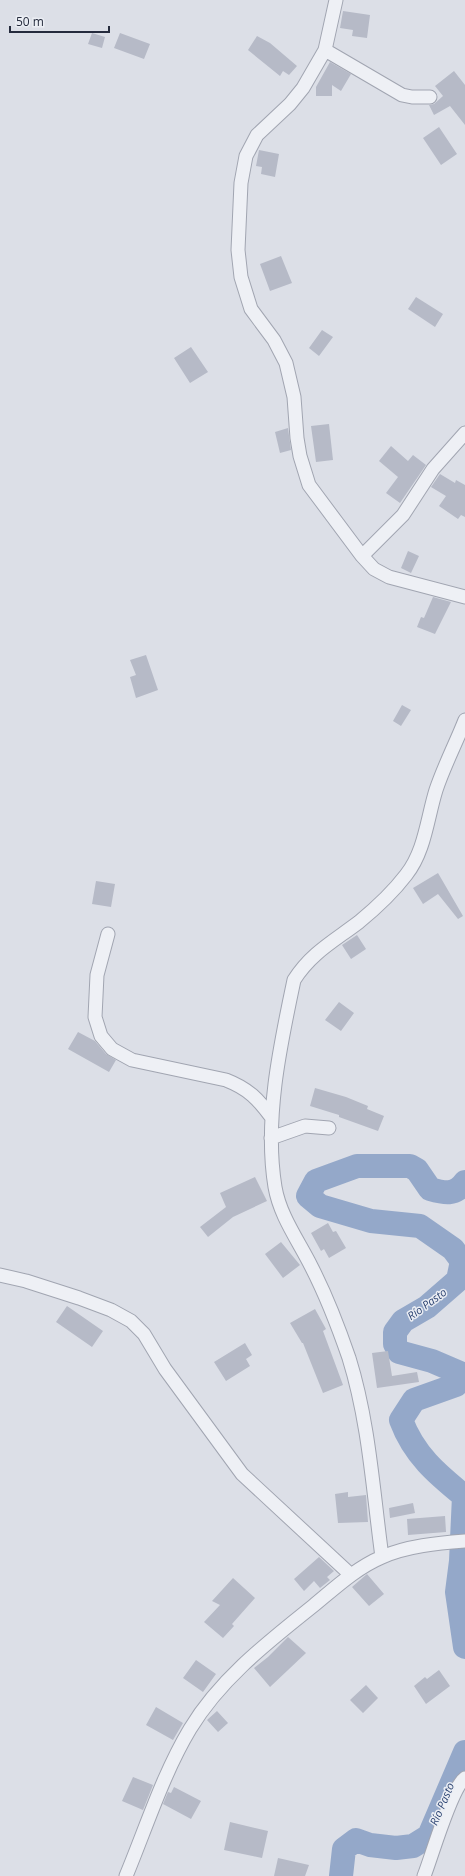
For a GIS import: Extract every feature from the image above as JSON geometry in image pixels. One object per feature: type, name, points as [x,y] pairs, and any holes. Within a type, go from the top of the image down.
[{"type":"street","points":[[336,0],[325,50],[303,88],[290,104],[258,135],[246,156],[241,183],[238,250],[241,277],[251,309],[274,340],[286,363],[294,397],[299,450],[309,485],[362,556],[374,569],[389,577],[465,598]]},
{"type":"street","points":[[325,50],[402,95],[430,97]]},
{"type":"street","points":[[362,556],[403,515],[433,469],[465,433]]},
{"type":"street","points":[[382,1557],[363,1411],[348,1358],[324,1292],[279,1206],[275,1185],[271,1138],[272,1118],[294,980],[304,964],[386,898],[407,874],[420,853],[436,789],[465,720]]},
{"type":"street","points":[[108,934],[97,975],[95,1016],[101,1036],[112,1049],[132,1060],[226,1080],[241,1085],[259,1100],[272,1118]]},
{"type":"street","points":[[271,1138],[305,1126],[329,1128]]},
{"type":"street","points":[[0,1275],[26,1280],[79,1298],[111,1310],[131,1321],[144,1334],[164,1369],[242,1474],[350,1575]]},
{"type":"street","points":[[126,1876],[169,1772],[190,1730],[208,1703],[250,1657],[350,1575],[382,1557],[445,1542],[465,1541]]},
{"type":"street","points":[[424,1876],[460,1781],[465,1778]]},
{"type":"building","points":[[343,11],[370,15],[367,38],[352,36],[353,30],[340,28]]},
{"type":"building","points":[[92,33],[105,37],[102,48],[88,44]]},
{"type":"building","points":[[120,33],[150,44],[144,59],[114,48]]},
{"type":"building","points":[[257,36],[270,43],[297,66],[289,75],[283,71],[280,76],[248,50]]},
{"type":"building","points":[[330,62],[351,74],[341,91],[332,85],[332,96],[316,96],[316,87]]},
{"type":"building","points":[[454,71],[465,85],[465,125],[450,106],[434,115],[429,105],[434,104],[443,96],[435,86]]},
{"type":"building","points":[[439,127],[457,154],[441,165],[423,138]]},
{"type":"building","points":[[259,150],[279,154],[275,177],[261,174],[262,167],[256,166]]},
{"type":"building","points":[[281,256],[292,283],[270,291],[260,264]]},
{"type":"building","points":[[416,297],[443,314],[435,327],[408,309]]},
{"type":"building","points":[[322,330],[333,337],[319,356],[309,348]]},
{"type":"building","points":[[191,347],[208,372],[190,383],[174,358]]},
{"type":"building","points":[[329,424],[333,460],[316,462],[311,426]]},
{"type":"building","points":[[288,428],[291,450],[280,453],[275,432]]},
{"type":"building","points":[[391,446],[408,461],[413,455],[426,465],[400,503],[386,493],[398,477],[379,461]]},
{"type":"building","points":[[440,474],[455,483],[456,480],[465,485],[465,517],[461,515],[458,519],[439,506],[446,496],[431,487]]},
{"type":"building","points":[[408,551],[419,556],[411,573],[401,568]]},
{"type":"building","points":[[433,597],[451,602],[435,634],[417,627],[421,617],[424,618]]},
{"type":"building","points":[[146,655],[158,690],[136,698],[130,677],[136,675],[130,660]]},
{"type":"building","points":[[402,705],[411,710],[401,726],[393,721]]},
{"type":"building","points":[[438,873],[463,916],[458,919],[438,894],[423,904],[413,888]]},
{"type":"building","points":[[96,881],[115,884],[111,907],[92,904]]},
{"type":"building","points":[[357,935],[366,949],[351,959],[342,945]]},
{"type":"building","points":[[339,1002],[354,1013],[341,1031],[325,1020]]},
{"type":"building","points":[[78,1032],[95,1041],[106,1054],[116,1060],[109,1072],[68,1049]]},
{"type":"building","points":[[315,1088],[346,1097],[368,1106],[367,1109],[384,1116],[378,1131],[339,1117],[339,1115],[310,1106]]},
{"type":"building","points":[[255,1177],[267,1201],[233,1217],[208,1237],[200,1227],[226,1207],[220,1193]]},
{"type":"building","points":[[328,1223],[333,1232],[336,1231],[346,1248],[329,1258],[324,1249],[321,1251],[311,1233]]},
{"type":"building","points":[[281,1242],[300,1265],[283,1278],[265,1254]]},
{"type":"building","points":[[67,1306],[103,1331],[92,1347],[56,1322]]},
{"type":"building","points":[[315,1309],[326,1329],[323,1331],[343,1385],[323,1393],[303,1343],[290,1323]]},
{"type":"building","points":[[245,1343],[252,1355],[246,1359],[250,1366],[226,1381],[214,1362]]},
{"type":"building","points":[[388,1351],[392,1376],[417,1372],[419,1382],[377,1388],[372,1353]]},
{"type":"building","points":[[348,1492],[348,1497],[366,1495],[368,1522],[338,1523],[335,1494]]},
{"type":"building","points":[[413,1503],[415,1513],[390,1518],[389,1508]]},
{"type":"building","points":[[445,1516],[446,1532],[408,1535],[407,1519]]},
{"type":"building","points":[[319,1557],[334,1571],[327,1577],[330,1580],[320,1588],[314,1581],[304,1591],[294,1579]]},
{"type":"building","points":[[367,1574],[384,1594],[369,1606],[352,1587]]},
{"type":"building","points":[[233,1578],[255,1598],[232,1624],[234,1626],[223,1638],[204,1622],[220,1605],[212,1601]]},
{"type":"building","points":[[288,1637],[306,1653],[270,1687],[254,1668],[268,1657]]},
{"type":"building","points":[[196,1660],[216,1674],[203,1692],[183,1678]]},
{"type":"building","points":[[439,1670],[450,1686],[426,1704],[414,1686],[425,1677],[427,1679]]},
{"type":"building","points":[[366,1685],[378,1698],[363,1713],[350,1700]]},
{"type":"building","points":[[156,1707],[183,1723],[173,1740],[146,1725]]},
{"type":"building","points":[[217,1711],[228,1723],[218,1732],[207,1720]]},
{"type":"building","points":[[133,1777],[153,1785],[143,1810],[122,1801]]},
{"type":"building","points":[[174,1787],[201,1801],[191,1819],[163,1804],[168,1792],[171,1793]]},
{"type":"building","points":[[230,1822],[268,1831],[262,1858],[224,1850]]},
{"type":"building","points":[[278,1858],[309,1865],[305,1876],[274,1876]]},
{"type":"waterway","name":"Río Pasto","points":[[465,1182],[457,1190],[440,1192],[430,1189],[417,1170],[410,1166],[357,1166],[316,1181],[308,1196],[320,1206],[371,1221],[420,1226],[453,1249],[462,1261],[458,1280],[427,1307],[403,1321],[395,1332],[395,1344],[399,1352],[432,1361],[460,1373],[462,1378],[456,1385],[414,1400],[401,1420],[413,1444],[427,1463],[464,1496],[461,1561],[457,1592],[465,1647]]},
{"type":"waterway","name":"Río Pasto","points":[[341,1876],[344,1849],[356,1840],[370,1845],[396,1848],[413,1846],[429,1836],[465,1752]]}]
